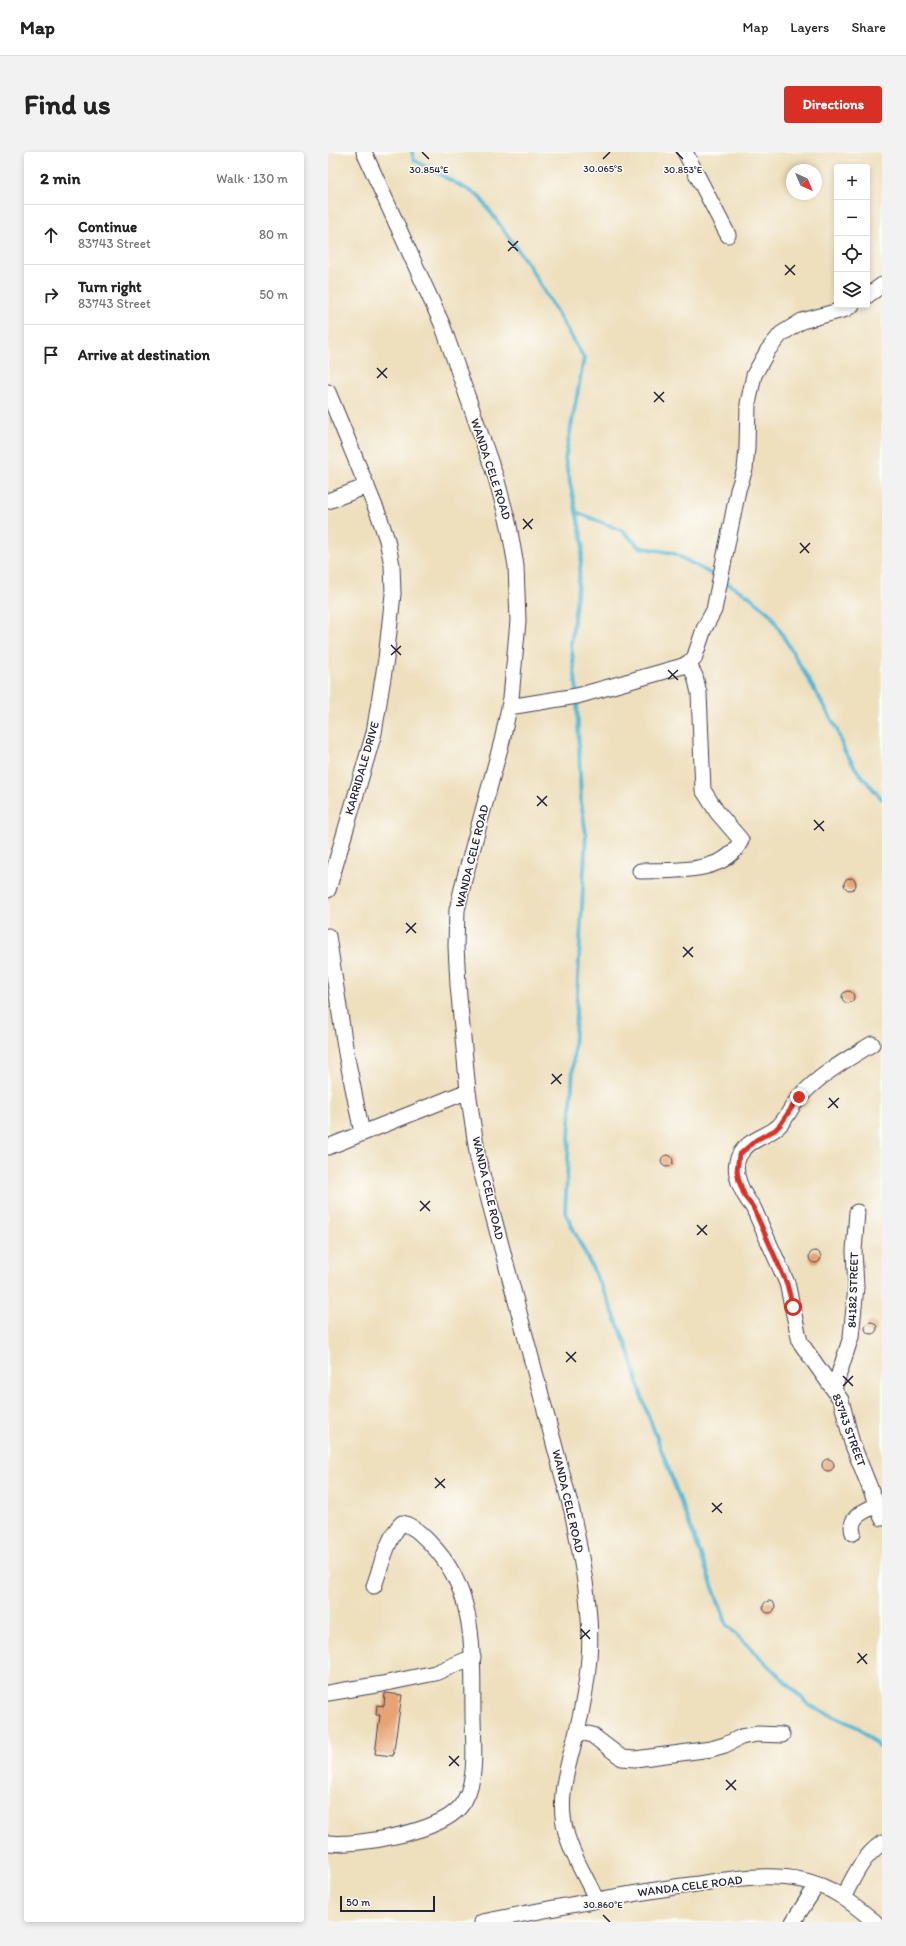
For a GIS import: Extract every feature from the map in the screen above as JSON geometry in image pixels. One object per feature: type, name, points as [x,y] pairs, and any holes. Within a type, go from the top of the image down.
[{"type":"street","name":"WANDA CELE ROAD","points":[[364,152],[442,324],[497,481],[509,526],[516,566],[518,621],[509,707],[502,741],[457,910],[456,946],[458,985],[468,1091],[478,1159],[572,1511],[588,1604],[589,1657],[576,1731],[564,1777],[562,1810],[567,1836],[596,1899],[734,1879],[780,1877],[804,1880],[844,1896],[874,1922]]},
{"type":"street","points":[[685,152],[728,235]]},
{"type":"street","points":[[870,294],[882,285]]},
{"type":"street","points":[[509,707],[577,696],[683,666],[694,658],[704,629],[714,610],[738,490],[745,470],[748,404],[754,375],[768,350],[782,334],[802,322],[848,308]]},
{"type":"street","name":"KARRIDALE DRIVE","points":[[328,392],[367,486],[387,540],[392,565],[393,594],[386,659],[374,733],[328,890]]},
{"type":"street","points":[[328,501],[367,486]]},
{"type":"street","points":[[640,871],[698,869],[717,863],[723,859],[738,846],[741,840],[717,812],[703,790],[699,693],[695,676],[688,663]]},
{"type":"street","points":[[328,936],[346,1053],[362,1133]]},
{"type":"street","name":"83743 STREET","points":[[872,1044],[837,1065],[810,1086],[791,1107],[780,1125],[745,1148],[737,1161],[739,1181],[745,1197],[753,1207],[787,1284],[800,1342],[841,1400],[852,1443],[879,1511]]},
{"type":"street","points":[[328,1147],[468,1091]]},
{"type":"street","name":"84182 STREET","points":[[834,1389],[852,1337],[856,1287],[854,1251],[857,1212]]},
{"type":"street","points":[[853,1533],[852,1525],[856,1516],[879,1511]]},
{"type":"street","points":[[328,1843],[346,1845],[393,1836],[428,1827],[459,1808],[470,1785],[472,1771],[473,1657],[470,1625],[459,1587],[436,1549],[409,1525],[402,1523],[397,1528],[374,1586]]},
{"type":"street","points":[[328,1693],[435,1673],[473,1657]]},
{"type":"street","points":[[576,1731],[592,1735],[622,1758],[635,1760],[710,1749],[725,1745],[741,1737],[757,1734],[782,1735]]},
{"type":"street","points":[[844,1896],[857,1870],[873,1849],[882,1843]]},
{"type":"street","points":[[793,1922],[817,1885]]},
{"type":"street","points":[[482,1922],[596,1899]]},
{"type":"building","points":[[848,878],[852,878],[856,884],[852,890],[848,890],[844,886],[844,882]]},
{"type":"building","points":[[846,991],[850,991],[854,997],[850,1003],[846,1003],[842,999],[842,995]]},
{"type":"building","points":[[665,1155],[669,1155],[673,1161],[669,1167],[665,1167],[661,1163],[661,1159]]},
{"type":"building","points":[[813,1251],[817,1251],[821,1257],[817,1263],[813,1263],[809,1259],[809,1255]]},
{"type":"building","points":[[869,1322],[873,1322],[877,1328],[873,1334],[869,1334],[865,1330],[865,1326]]},
{"type":"building","points":[[826,1459],[830,1459],[834,1465],[830,1471],[826,1471],[822,1467],[822,1463]]},
{"type":"building","points":[[767,1601],[771,1601],[775,1607],[771,1613],[767,1613],[763,1609],[763,1605]]},
{"type":"building","points":[[385,1693],[402,1695],[393,1756],[375,1754],[380,1715],[376,1715],[377,1705],[384,1706]]},
{"type":"waterway","points":[[412,152],[414,160],[479,196],[528,264],[584,358],[565,459],[583,544],[571,644],[577,692]]},
{"type":"waterway","points":[[576,512],[623,531],[639,547],[673,553],[717,577]]},
{"type":"waterway","points":[[723,581],[749,596],[771,615],[836,727],[844,750],[858,772],[882,799]]},
{"type":"waterway","points":[[577,699],[581,801],[586,834],[565,1212],[607,1298],[630,1354],[643,1401],[727,1625],[809,1705],[859,1728],[879,1747]]},
{"type":"route","points":[[793,1307],[787,1284],[753,1207],[745,1197],[739,1181],[737,1161],[739,1155],[745,1148],[756,1140],[775,1130],[780,1125],[799,1097]]}]
